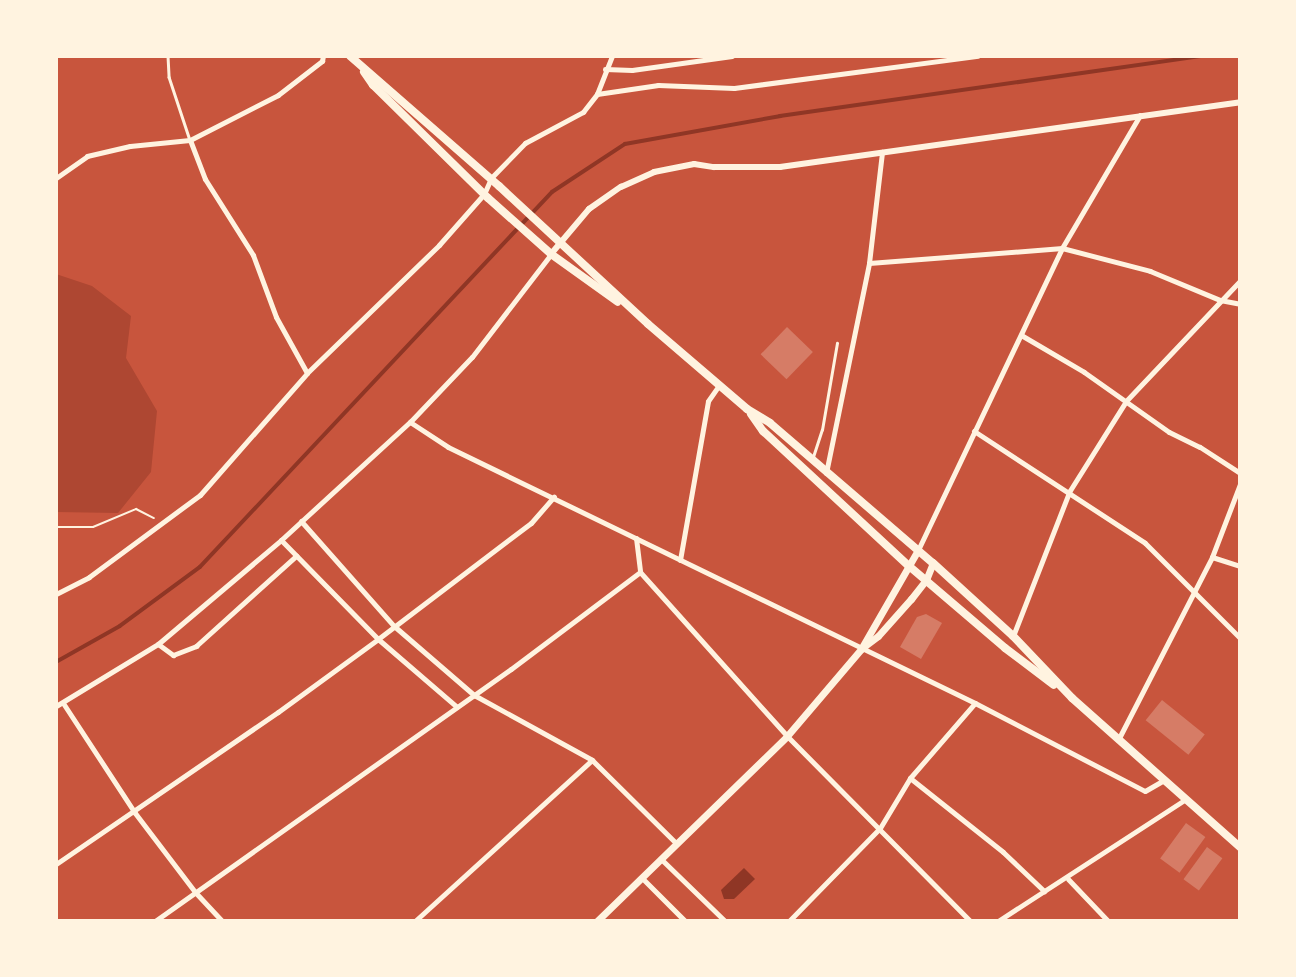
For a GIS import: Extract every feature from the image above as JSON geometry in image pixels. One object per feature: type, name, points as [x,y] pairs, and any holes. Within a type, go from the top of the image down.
[{"type":"main road","points":[[350,56],[491,178],[648,324],[747,409],[770,423],[933,563],[1013,636],[1072,698],[1240,847]]},
{"type":"main road","points":[[358,64],[373,85],[486,196],[551,254],[648,324]]},
{"type":"main road","points":[[747,409],[763,430],[909,566],[1005,648],[1072,698]]},
{"type":"main road","points":[[597,921],[787,736],[861,649],[918,550]]},
{"type":"main road","points":[[861,649],[877,636],[926,580],[933,563]]},
{"type":"street","points":[[56,178],[87,156],[130,146],[190,140],[278,95],[322,61],[323,56]]},
{"type":"street","points":[[56,594],[89,577],[166,523],[200,495],[307,373],[369,316],[486,196],[491,178],[525,143],[583,113],[597,94],[612,56]]},
{"type":"street","points":[[605,69],[632,70],[732,56]]},
{"type":"street","points":[[597,94],[658,85],[734,88],[978,56]]},
{"type":"street","points":[[56,706],[158,644],[281,540],[410,422],[472,357],[559,241],[589,209],[621,187],[654,172],[694,164],[714,167],[780,167],[1240,103]]},
{"type":"street","points":[[918,550],[1062,248],[1140,115]]},
{"type":"street","points":[[190,140],[205,179],[253,256],[276,317],[307,373]]},
{"type":"street","points":[[826,472],[869,263],[882,152]]},
{"type":"street","points":[[869,263],[1062,248],[1150,271],[1220,300],[1240,304]]},
{"type":"street","points":[[1013,636],[1069,492],[1126,401],[1240,281]]},
{"type":"street","points":[[1021,335],[1084,372],[1169,432],[1200,447],[1240,473]]},
{"type":"street","points":[[680,560],[708,401],[719,385]]},
{"type":"street","points":[[410,422],[449,447],[975,703],[1145,791],[1164,780]]},
{"type":"street","points":[[974,431],[1145,543],[1194,589],[1240,638]]},
{"type":"street","points":[[1118,740],[1212,557],[1240,484]]},
{"type":"street","points":[[56,864],[135,813],[378,639],[531,523],[554,497]]},
{"type":"street","points":[[301,521],[394,626],[474,695],[592,760],[676,844]]},
{"type":"street","points":[[636,538],[640,572],[787,736],[970,921]]},
{"type":"street","points":[[281,540],[378,639],[457,707]]},
{"type":"street","points":[[158,644],[173,655],[196,646],[296,556]]},
{"type":"street","points":[[1212,557],[1240,566]]},
{"type":"street","points":[[155,921],[474,695],[640,572]]},
{"type":"street","points":[[63,703],[135,813],[195,892],[222,921]]},
{"type":"street","points":[[789,921],[880,828],[910,778],[975,703]]},
{"type":"street","points":[[415,921],[592,760]]},
{"type":"street","points":[[910,778],[1003,852],[1044,891]]},
{"type":"street","points":[[998,921],[1186,799]]},
{"type":"street","points":[[661,859],[725,921]]},
{"type":"street","points":[[642,878],[685,921]]},
{"type":"street","points":[[1068,878],[1108,921]]},
{"type":"lane","points":[[168,56],[169,77],[190,140]]},
{"type":"lane","points":[[812,460],[822,430],[837,343]]},
{"type":"path","points":[[56,527],[93,527],[136,509],[166,523]]},
{"type":"shaded area","points":[[56,274],[92,286],[131,316],[126,358],[157,411],[151,472],[118,513],[56,512]]},
{"type":"shaded area","points":[[744,868],[755,879],[734,899],[724,899],[721,890]]},
{"type":"building","points":[[787,327],[813,352],[786,379],[761,354]]},
{"type":"building","points":[[926,614],[942,623],[921,659],[900,647],[917,617]]},
{"type":"building","points":[[1162,700],[1205,735],[1188,755],[1146,720]]},
{"type":"building","points":[[1186,823],[1205,837],[1180,873],[1160,859]]},
{"type":"building","points":[[1207,847],[1222,858],[1199,891],[1183,879]]},
{"type":"waterway","points":[[56,662],[120,626],[200,567],[552,192],[625,144],[780,116],[1204,56]]}]
